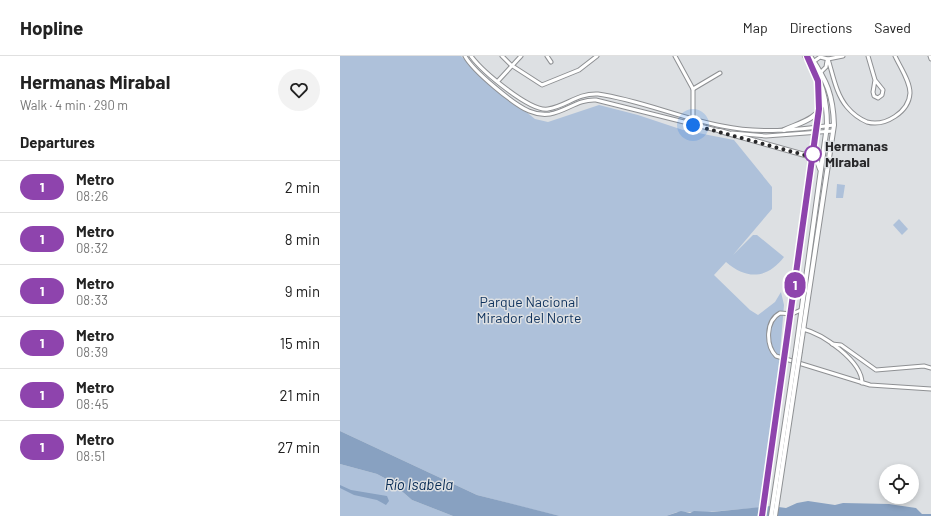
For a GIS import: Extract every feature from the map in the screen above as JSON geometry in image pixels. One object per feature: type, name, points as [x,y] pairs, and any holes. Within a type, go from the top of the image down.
[{"type":"main road","points":[[772,516],[798,350],[803,329],[834,126],[831,95],[822,72],[805,56]]},
{"type":"main road","points":[[775,516],[798,350],[801,310],[827,129],[826,98],[810,56]]},
{"type":"main road","points":[[784,130],[815,116],[821,110],[826,98]]},
{"type":"main road","points":[[720,131],[812,157],[820,166],[820,178]]},
{"type":"street","points":[[465,56],[478,71],[529,111],[545,115],[558,112],[584,100],[596,100],[720,131],[766,136],[827,129],[834,126]]},
{"type":"street","points":[[472,56],[484,70],[525,102],[537,108],[548,109],[582,95],[598,94],[693,119],[744,130],[827,129],[833,131]]},
{"type":"street","points":[[502,56],[540,85],[544,85],[578,71],[598,56]]},
{"type":"street","points":[[498,81],[521,56]]},
{"type":"street","points":[[546,56],[551,62]]},
{"type":"street","points":[[675,56],[693,89],[693,125]]},
{"type":"street","points":[[824,56],[828,59],[836,86],[847,107],[867,122],[877,122],[899,114],[909,99],[910,91],[907,80],[896,56]]},
{"type":"street","points":[[812,63],[820,57],[828,59],[844,56]]},
{"type":"street","points":[[868,56],[875,80],[883,90],[883,94],[880,97],[876,97],[873,94],[875,80]]},
{"type":"street","points":[[818,76],[826,67],[828,59]]},
{"type":"street","points":[[693,89],[720,73]]},
{"type":"street","points":[[564,102],[567,108]]},
{"type":"street","points":[[801,310],[792,314],[780,314],[772,322],[768,340],[771,351],[776,356],[870,385],[931,389]]},
{"type":"street","points":[[792,314],[800,321]]},
{"type":"street","points":[[803,329],[821,335],[832,344],[861,372],[862,383]]},
{"type":"street","points":[[832,344],[841,345],[876,370],[924,366],[931,368]]},
{"type":"green space","name":"Parque Nacional Mirador del Norte","points":[[340,56],[461,56],[478,73],[535,119],[548,122],[599,105],[638,115],[683,130],[734,140],[772,187],[772,209],[733,255],[753,235],[757,235],[784,257],[771,270],[764,273],[749,274],[742,272],[726,262],[714,275],[750,310],[758,315],[775,302],[781,292],[784,305],[767,507],[708,512],[677,512],[666,516],[560,516],[477,495],[340,431]]},
{"type":"green space","points":[[837,184],[845,185],[843,198],[836,198]]},
{"type":"green space","points":[[899,219],[908,229],[902,235],[893,225]]},
{"type":"green space","points":[[340,464],[377,474],[390,481],[412,500],[453,516],[340,516]]},
{"type":"water","name":"Río Isabela","points":[[340,431],[477,495],[560,516],[453,516],[412,500],[390,481],[377,474],[340,464]]},
{"type":"water","points":[[340,485],[351,490],[387,496],[389,501],[386,505],[377,500],[354,495],[340,488]]},
{"type":"water","points":[[808,501],[835,505],[843,503],[889,504],[916,508],[922,514],[931,514],[931,516],[666,516],[681,511],[690,513],[694,511],[712,512],[771,506],[786,508],[797,503]]},
{"type":"railway","points":[[762,516],[819,109],[818,81],[807,56]]},
{"type":"metro line","name":"1","points":[[762,516],[820,101],[818,81],[807,56]]},
{"type":"place","name":"Hermanas Mirabal","points":[[813,154]]},
{"type":"route","points":[[693,125],[720,131],[812,157],[813,154]]}]
